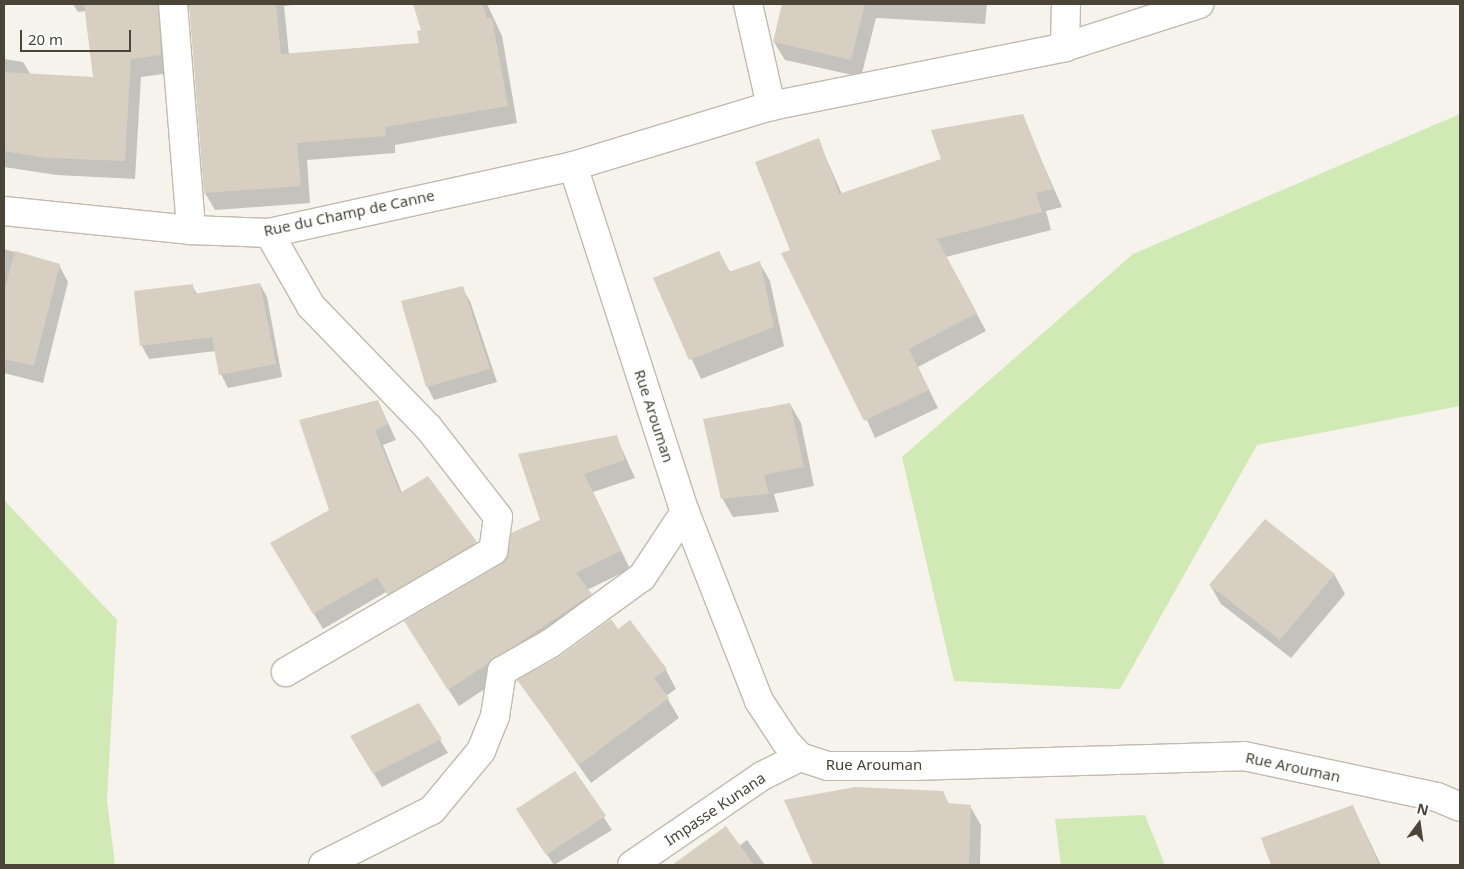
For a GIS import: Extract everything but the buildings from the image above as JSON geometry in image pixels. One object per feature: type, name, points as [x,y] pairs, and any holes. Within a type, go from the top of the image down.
[{"type":"street","points":[[173,4],[191,230]]},
{"type":"street","points":[[748,4],[770,106]]},
{"type":"street","points":[[1065,47],[1066,4]]},
{"type":"street","name":"Rue du Champ de Canne","points":[[4,211],[191,230],[269,233],[573,166],[770,106],[1065,47],[1198,4]]},
{"type":"street","name":"Rue Arouman","points":[[573,166],[685,512],[759,701],[786,742],[800,757],[828,766],[912,766],[1244,756],[1437,797],[1460,807]]},
{"type":"street","points":[[269,233],[310,306],[428,427],[498,517],[493,550],[286,672]]},
{"type":"street","points":[[324,865],[432,810],[482,751],[495,716],[502,671],[551,643],[642,577],[685,512]]},
{"type":"street","name":"Impasse Kunana","points":[[642,863],[762,776],[800,757]]},
{"type":"green space","points":[[1460,114],[1460,406],[1257,445],[1120,689],[954,681],[902,457],[1133,254]]},
{"type":"green space","points":[[4,500],[117,620],[107,800],[115,865],[4,865]]},
{"type":"green space","points":[[1145,815],[1165,865],[1061,865],[1055,819]]}]
